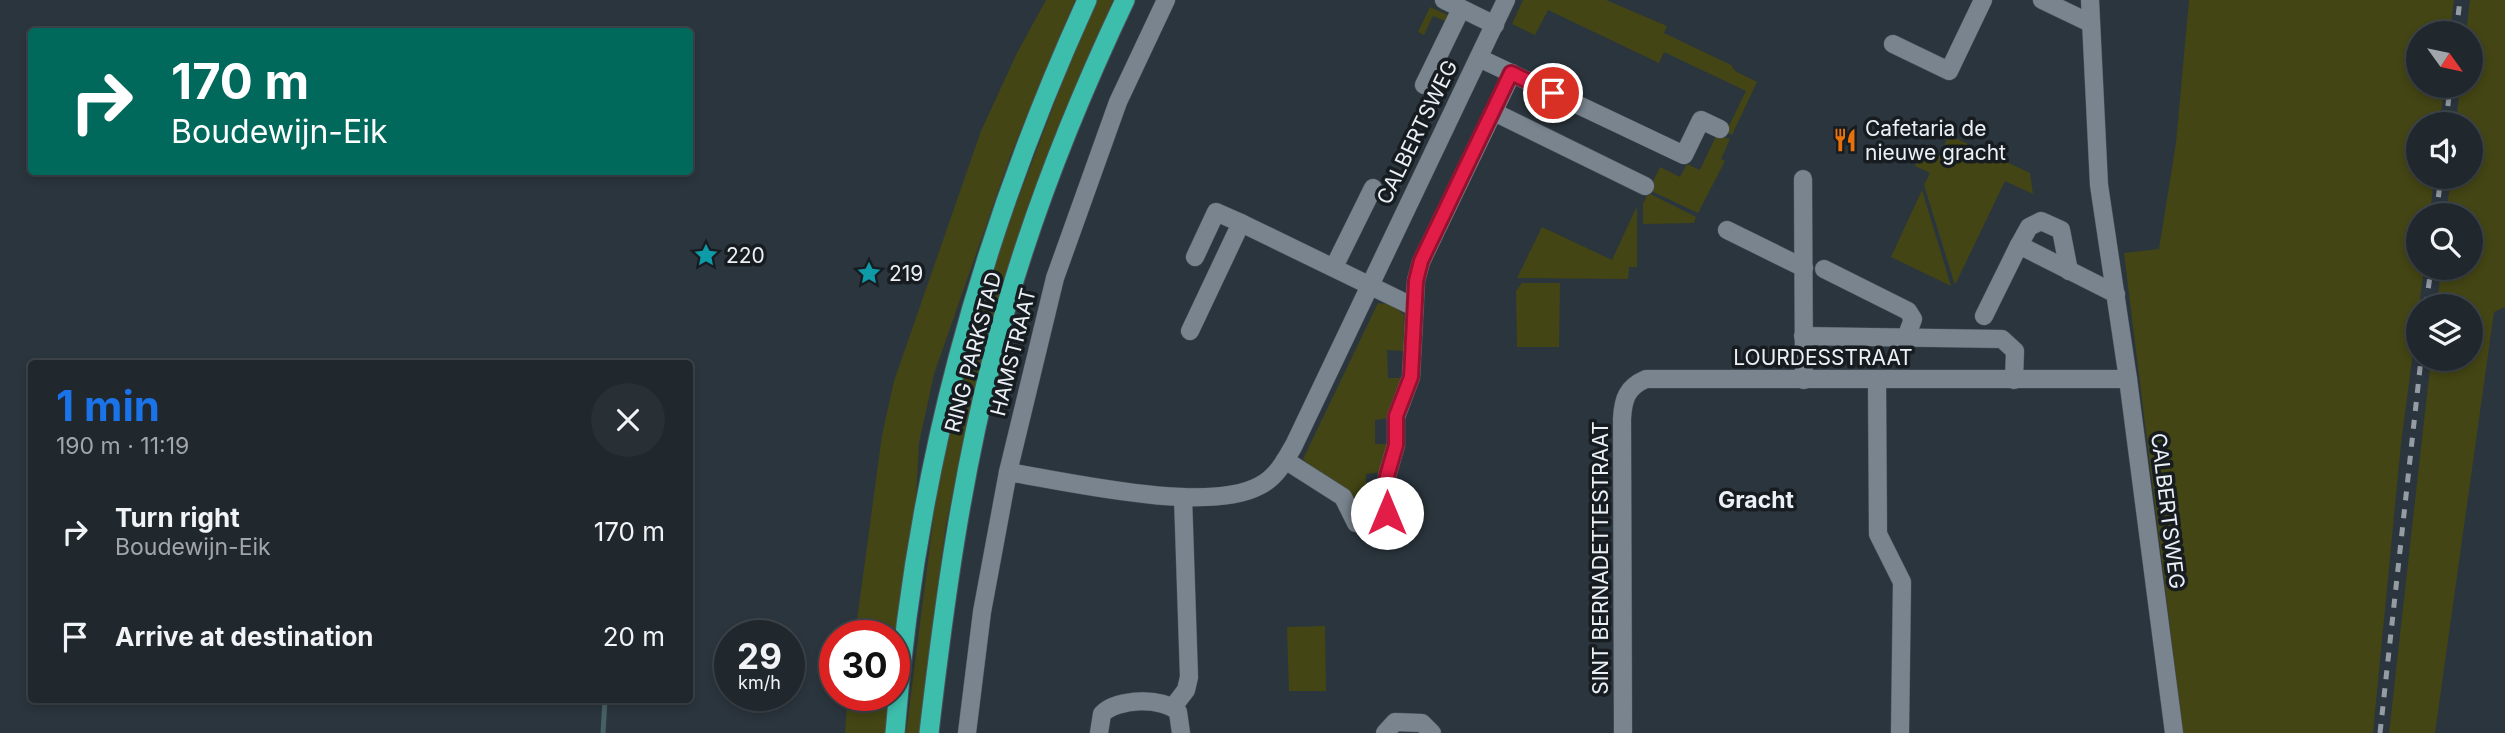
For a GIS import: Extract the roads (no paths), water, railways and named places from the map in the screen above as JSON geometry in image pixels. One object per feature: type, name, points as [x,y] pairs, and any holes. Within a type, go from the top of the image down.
[{"type":"highway","name":"RING PARKSTAD","points":[[895,733],[901,657],[930,477],[970,307],[1022,151],[1087,0]]},
{"type":"highway","name":"RING PARKSTAD","points":[[929,733],[949,568],[969,458],[994,351],[1054,162],[1125,0]]},
{"type":"street","name":"HAMSTRAAT","points":[[967,733],[982,612],[1008,472],[1046,312],[1076,212],[1118,102],[1166,0]]},
{"type":"street","points":[[1444,0],[1494,25]]},
{"type":"street","name":"CALBERTSWEG","points":[[1008,472],[1182,497],[1231,495],[1250,491],[1270,479],[1286,460],[1506,0]]},
{"type":"street","points":[[1892,44],[1949,71],[1983,0]]},
{"type":"street","points":[[2042,0],[2090,23]]},
{"type":"street","name":"CALBERTSWEG","points":[[2090,0],[2099,185],[2128,379],[2174,733]]},
{"type":"street","points":[[1424,85],[1461,9]]},
{"type":"street","points":[[1479,58],[1684,155],[1701,120],[1720,129]]},
{"type":"street","points":[[1286,460],[1343,496],[1356,523],[1374,526],[1384,519],[1388,507],[1387,476],[1396,445],[1396,416],[1411,377],[1414,307],[1421,261],[1511,73]]},
{"type":"street","points":[[1494,112],[1645,186]]},
{"type":"street","points":[[1803,179],[1804,380]]},
{"type":"street","points":[[1334,267],[1373,188]]},
{"type":"street","points":[[1195,257],[1216,212],[1414,307]]},
{"type":"street","points":[[1984,316],[2029,227],[2041,221],[2062,230],[2069,271]]},
{"type":"street","points":[[1190,331],[1241,223]]},
{"type":"street","points":[[1727,230],[1804,268]]},
{"type":"street","points":[[2019,245],[2116,294]]},
{"type":"street","name":"LOURDESSTRAAT","points":[[1824,269],[1908,311],[1913,319],[1908,335]]},
{"type":"street","name":"LOURDESSTRAAT","points":[[1803,336],[1908,335],[2002,339],[2015,351],[2014,380]]},
{"type":"street","name":"LOURDESSTRAAT","points":[[1633,385],[1646,379],[2128,379]]},
{"type":"street","points":[[1877,380],[1880,537],[1902,582],[1900,733]]},
{"type":"street","name":"SINT BERNADETTESTRAAT","points":[[1623,733],[1623,404],[1633,385]]},
{"type":"street","points":[[1173,707],[1186,690],[1189,677],[1182,497]]},
{"type":"street","points":[[1099,733],[1102,714],[1115,704],[1164,703],[1173,707],[1180,716],[1181,733]]},
{"type":"street","points":[[1385,733],[1395,722],[1417,721],[1432,733]]},
{"type":"waterway","points":[[603,733],[605,703]]},
{"type":"railway","points":[[2457,21],[2460,0]]},
{"type":"railway","points":[[2447,112],[2449,98]]},
{"type":"railway","points":[[2438,203],[2439,189]]},
{"type":"railway","points":[[2428,294],[2429,280]]},
{"type":"railway","points":[[2380,733],[2420,371]]},
{"type":"place","name":"Cafetaria de nieuwe gracht","points":[[1845,140]]},
{"type":"place","name":"220","points":[[706,255]]},
{"type":"place","name":"219","points":[[869,273]]},
{"type":"district","name":"Gracht","points":[[1756,500]]}]
